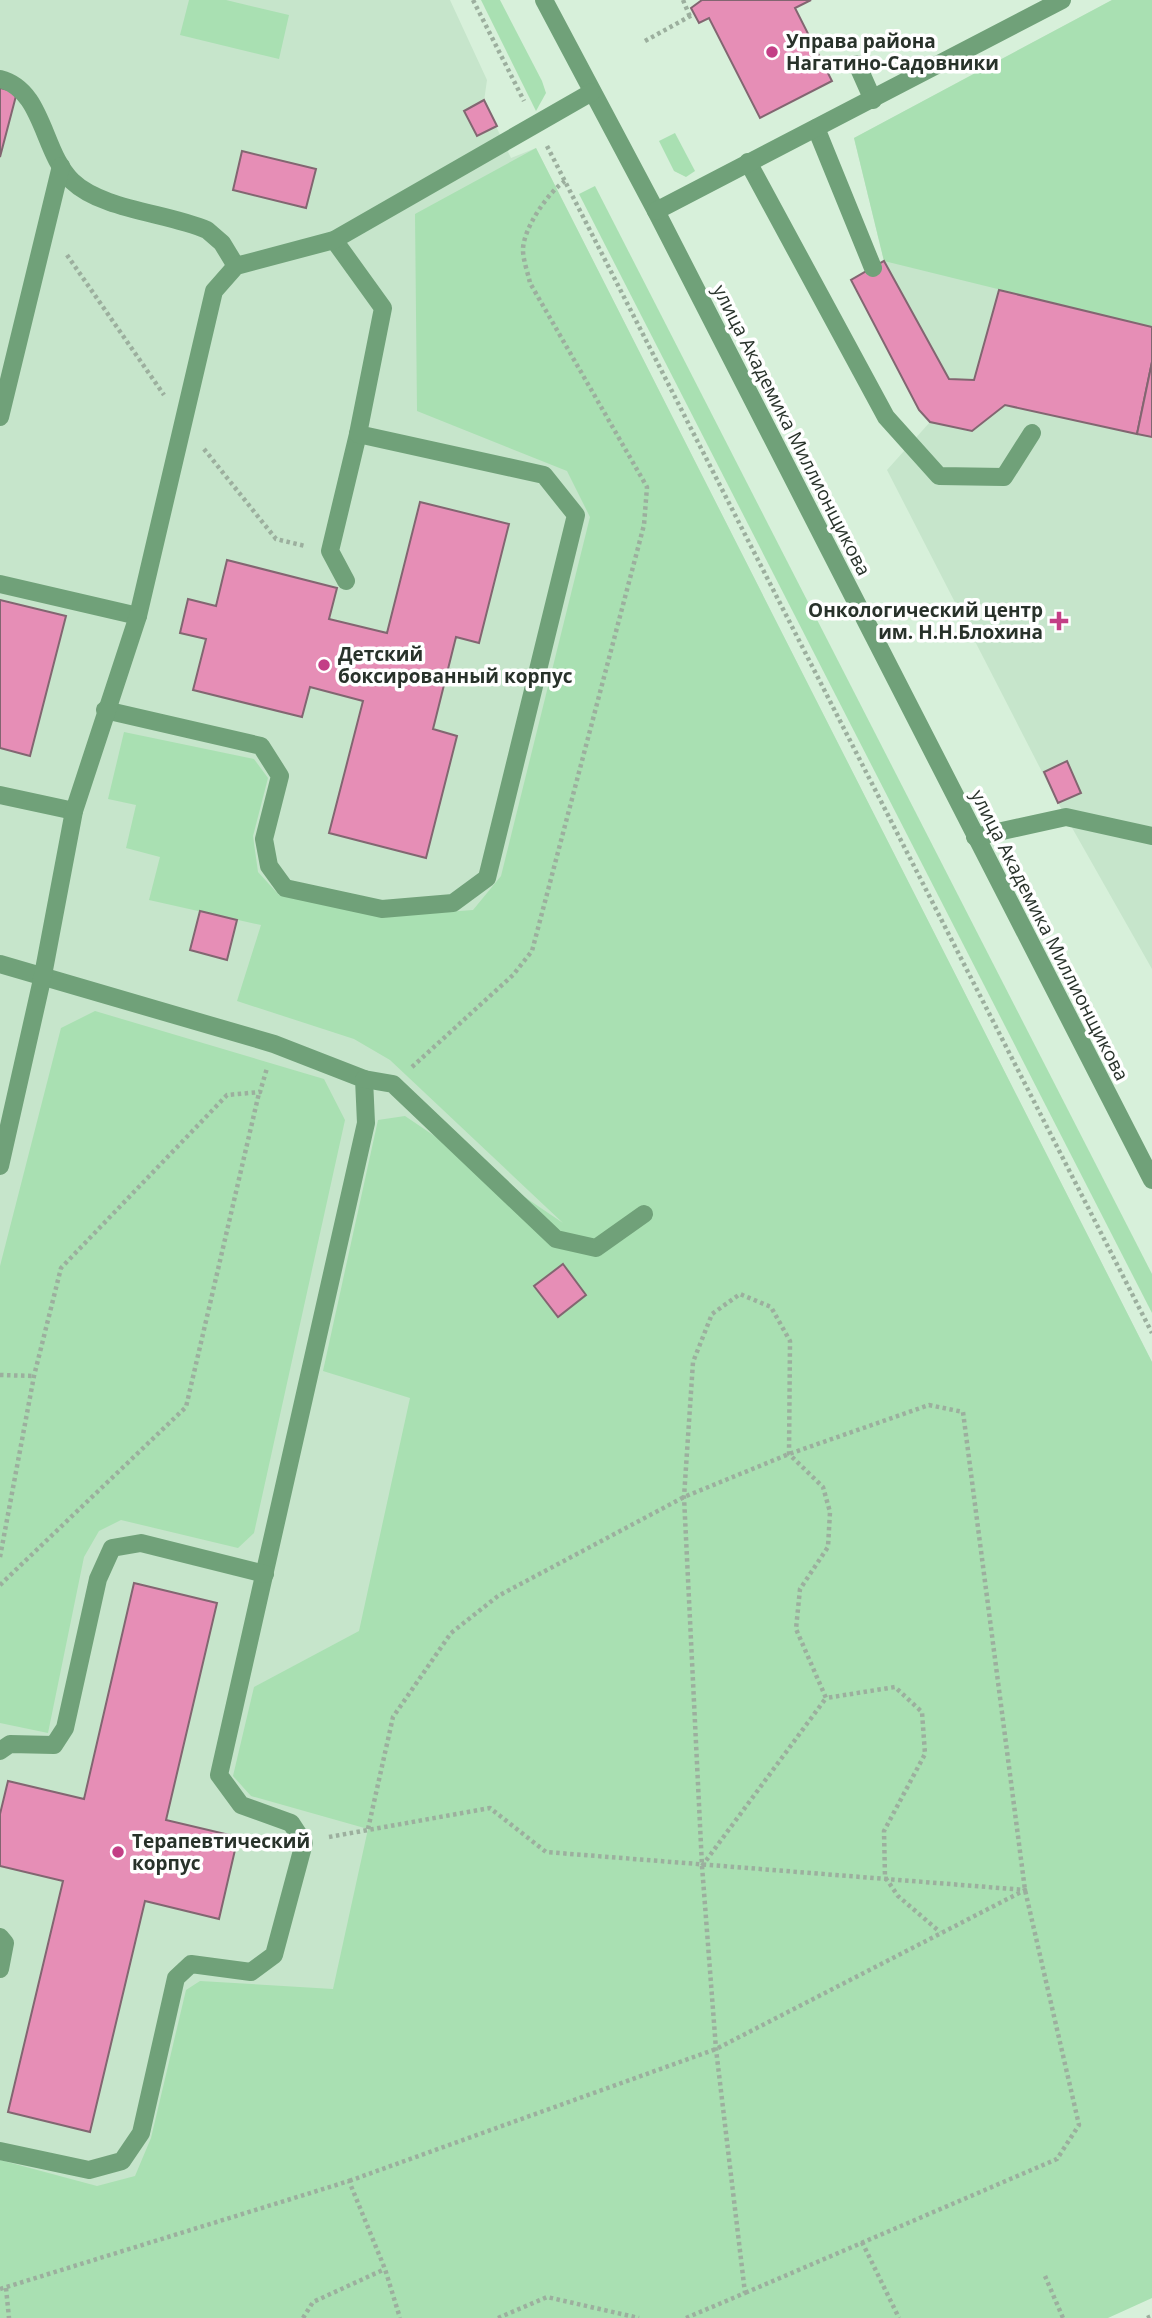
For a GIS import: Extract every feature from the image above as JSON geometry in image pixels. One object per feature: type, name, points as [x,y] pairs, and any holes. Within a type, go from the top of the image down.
[{"type":"street","name":"улица Академика Миллионщикова","points":[[544,0],[656,211],[1152,1180]]},
{"type":"street","points":[[656,211],[1062,0]]},
{"type":"street","points":[[857,64],[873,100]]},
{"type":"street","points":[[0,79],[21,88],[29,98],[61,166],[71,180],[92,196],[207,230],[222,243],[236,266]]},
{"type":"street","points":[[0,1167],[43,975],[74,811],[138,616],[214,291],[236,266],[334,240],[592,92]]},
{"type":"street","points":[[816,128],[873,268]]},
{"type":"street","points":[[748,162],[886,416],[939,476],[1004,477],[1032,433]]},
{"type":"street","points":[[0,416],[61,166]]},
{"type":"street","points":[[334,240],[383,308],[358,435],[330,551],[346,581]]},
{"type":"street","points":[[105,710],[261,746],[280,776],[264,839],[268,866],[285,888],[382,909],[453,903],[487,878],[576,514],[544,475],[358,435]]},
{"type":"street","points":[[0,584],[138,616]]},
{"type":"street","points":[[0,795],[74,811]]},
{"type":"street","points":[[975,836],[1066,817],[1152,836]]},
{"type":"street","points":[[0,964],[274,1044],[364,1079],[393,1084],[556,1239],[596,1248],[644,1214]]},
{"type":"street","points":[[0,2151],[89,2170],[122,2161],[141,2133],[176,1978],[191,1964],[250,1972],[274,1955],[304,1843],[290,1823],[241,1805],[219,1774],[366,1123],[364,1079]]},
{"type":"street","points":[[0,1751],[10,1744],[54,1745],[65,1728],[98,1579],[112,1548],[141,1543],[265,1574]]},
{"type":"street","points":[[0,1937],[5,1943],[0,1969]]},
{"type":"path","points":[[473,0],[1152,1333]]},
{"type":"path","points":[[645,41],[692,15],[682,0]]},
{"type":"path","points":[[0,1585],[186,1407],[260,1092],[274,1044]]},
{"type":"path","points":[[0,1558],[34,1376],[61,1268],[228,1095],[260,1092]]},
{"type":"path","points":[[745,2293],[716,2049],[702,1866],[684,1497],[693,1362],[712,1314],[740,1294],[771,1307],[790,1341],[789,1454],[823,1487],[830,1512],[828,1547],[800,1589],[796,1629],[826,1698]]},
{"type":"path","points":[[0,1375],[34,1376]]},
{"type":"path","points":[[368,1829],[393,1717],[451,1633],[498,1596],[684,1497],[789,1454],[929,1405],[963,1412],[1025,1890],[1079,2125],[1057,2159],[686,2318]]},
{"type":"path","points":[[702,1866],[826,1698],[895,1687],[922,1712],[925,1754],[884,1831],[885,1877],[898,1896],[940,1932]]},
{"type":"path","points":[[304,1843],[490,1808],[546,1852],[1025,1890]]},
{"type":"path","points":[[9,2318],[3,2288],[349,2182],[716,2049],[1025,1890]]},
{"type":"path","points":[[349,2182],[385,2269],[400,2318]]},
{"type":"path","points":[[862,2242],[899,2318]]},
{"type":"path","points":[[303,2318],[313,2302],[385,2269]]},
{"type":"path","points":[[1045,2277],[1063,2318]]},
{"type":"path","points":[[498,2318],[547,2297],[639,2318]]},
{"type":"path","points":[[1147,2318],[1152,2315]]},
{"type":"shaded area","points":[[0,0],[450,0],[487,80],[484,101],[511,158],[536,148],[1152,1362],[0,2318]]},
{"type":"shaded area","name":"Онкологический центр им. Н.Н.Блохина","points":[[1112,0],[1152,0],[1152,969],[1058,803],[887,470],[930,422],[919,410],[851,280],[884,261],[854,138]]},
{"type":"green space","points":[[189,0],[226,0],[289,15],[279,59],[180,35]]},
{"type":"green space","points":[[481,0],[500,0],[542,81],[546,93],[536,111]]},
{"type":"green space","points":[[1112,0],[1152,0],[1152,327],[884,261],[854,138]]},
{"type":"green space","points":[[675,133],[695,171],[686,177],[674,171],[659,141]]},
{"type":"green space","points":[[536,148],[1152,1362],[1152,2298],[1108,2318],[0,2318],[0,2160],[97,2186],[135,2176],[151,2138],[186,1990],[200,1981],[333,1989],[368,1829],[251,1796],[233,1776],[254,1687],[359,1631],[410,1398],[323,1371],[378,1120],[405,1116],[563,1223],[390,1060],[354,1039],[237,1001],[261,925],[149,900],[160,857],[126,848],[136,805],[108,799],[124,732],[254,759],[268,778],[253,836],[258,872],[279,895],[381,917],[473,910],[501,876],[590,517],[567,471],[417,411],[415,214]]},
{"type":"green space","points":[[595,186],[1152,1274],[1152,1313],[579,194]]},
{"type":"green space","points":[[95,1011],[324,1079],[345,1120],[254,1533],[238,1548],[121,1520],[99,1531],[84,1557],[48,1733],[0,1723],[0,1266],[61,1028]]},
{"type":"building","name":"Управа района Нагатино-Садовники","points":[[702,0],[811,0],[795,8],[832,81],[760,118],[709,18],[699,23],[691,8]]},
{"type":"building","points":[[0,88],[17,92],[0,157]]},
{"type":"building","points":[[484,100],[497,126],[477,136],[464,111]]},
{"type":"building","points":[[242,151],[316,169],[306,208],[233,190]]},
{"type":"building","points":[[884,261],[949,379],[974,380],[999,290],[1152,327],[1152,362],[1137,434],[1005,405],[972,431],[930,422],[919,410],[851,280]]},
{"type":"building","points":[[1152,362],[1152,437],[1137,434]]},
{"type":"building","name":"Детский боксированный корпус","points":[[420,502],[509,524],[479,643],[456,637],[433,729],[457,736],[426,858],[329,833],[363,701],[310,687],[302,717],[193,690],[206,639],[180,633],[188,599],[216,606],[227,560],[337,588],[329,619],[387,633]]},
{"type":"building","points":[[0,600],[66,616],[30,756],[0,748]]},
{"type":"building","points":[[1067,761],[1081,793],[1058,803],[1044,772]]},
{"type":"building","points":[[200,911],[237,920],[227,960],[190,950]]},
{"type":"building","points":[[563,1264],[586,1295],[558,1317],[534,1286]]},
{"type":"building","name":"Терапевтический корпус","points":[[134,1583],[217,1603],[166,1820],[238,1837],[219,1919],[145,1901],[90,2132],[8,2112],[63,1881],[0,1866],[0,1814],[8,1781],[84,1799]]},
{"type":"place","name":"Управа района Нагатино-Садовники","points":[[772,52]]},
{"type":"place","name":"Онкологический центр им. Н.Н.Блохина","points":[[1059,621]]},
{"type":"place","name":"Детский боксированный корпус","points":[[324,665]]},
{"type":"place","name":"Терапевтический корпус","points":[[118,1852]]}]
